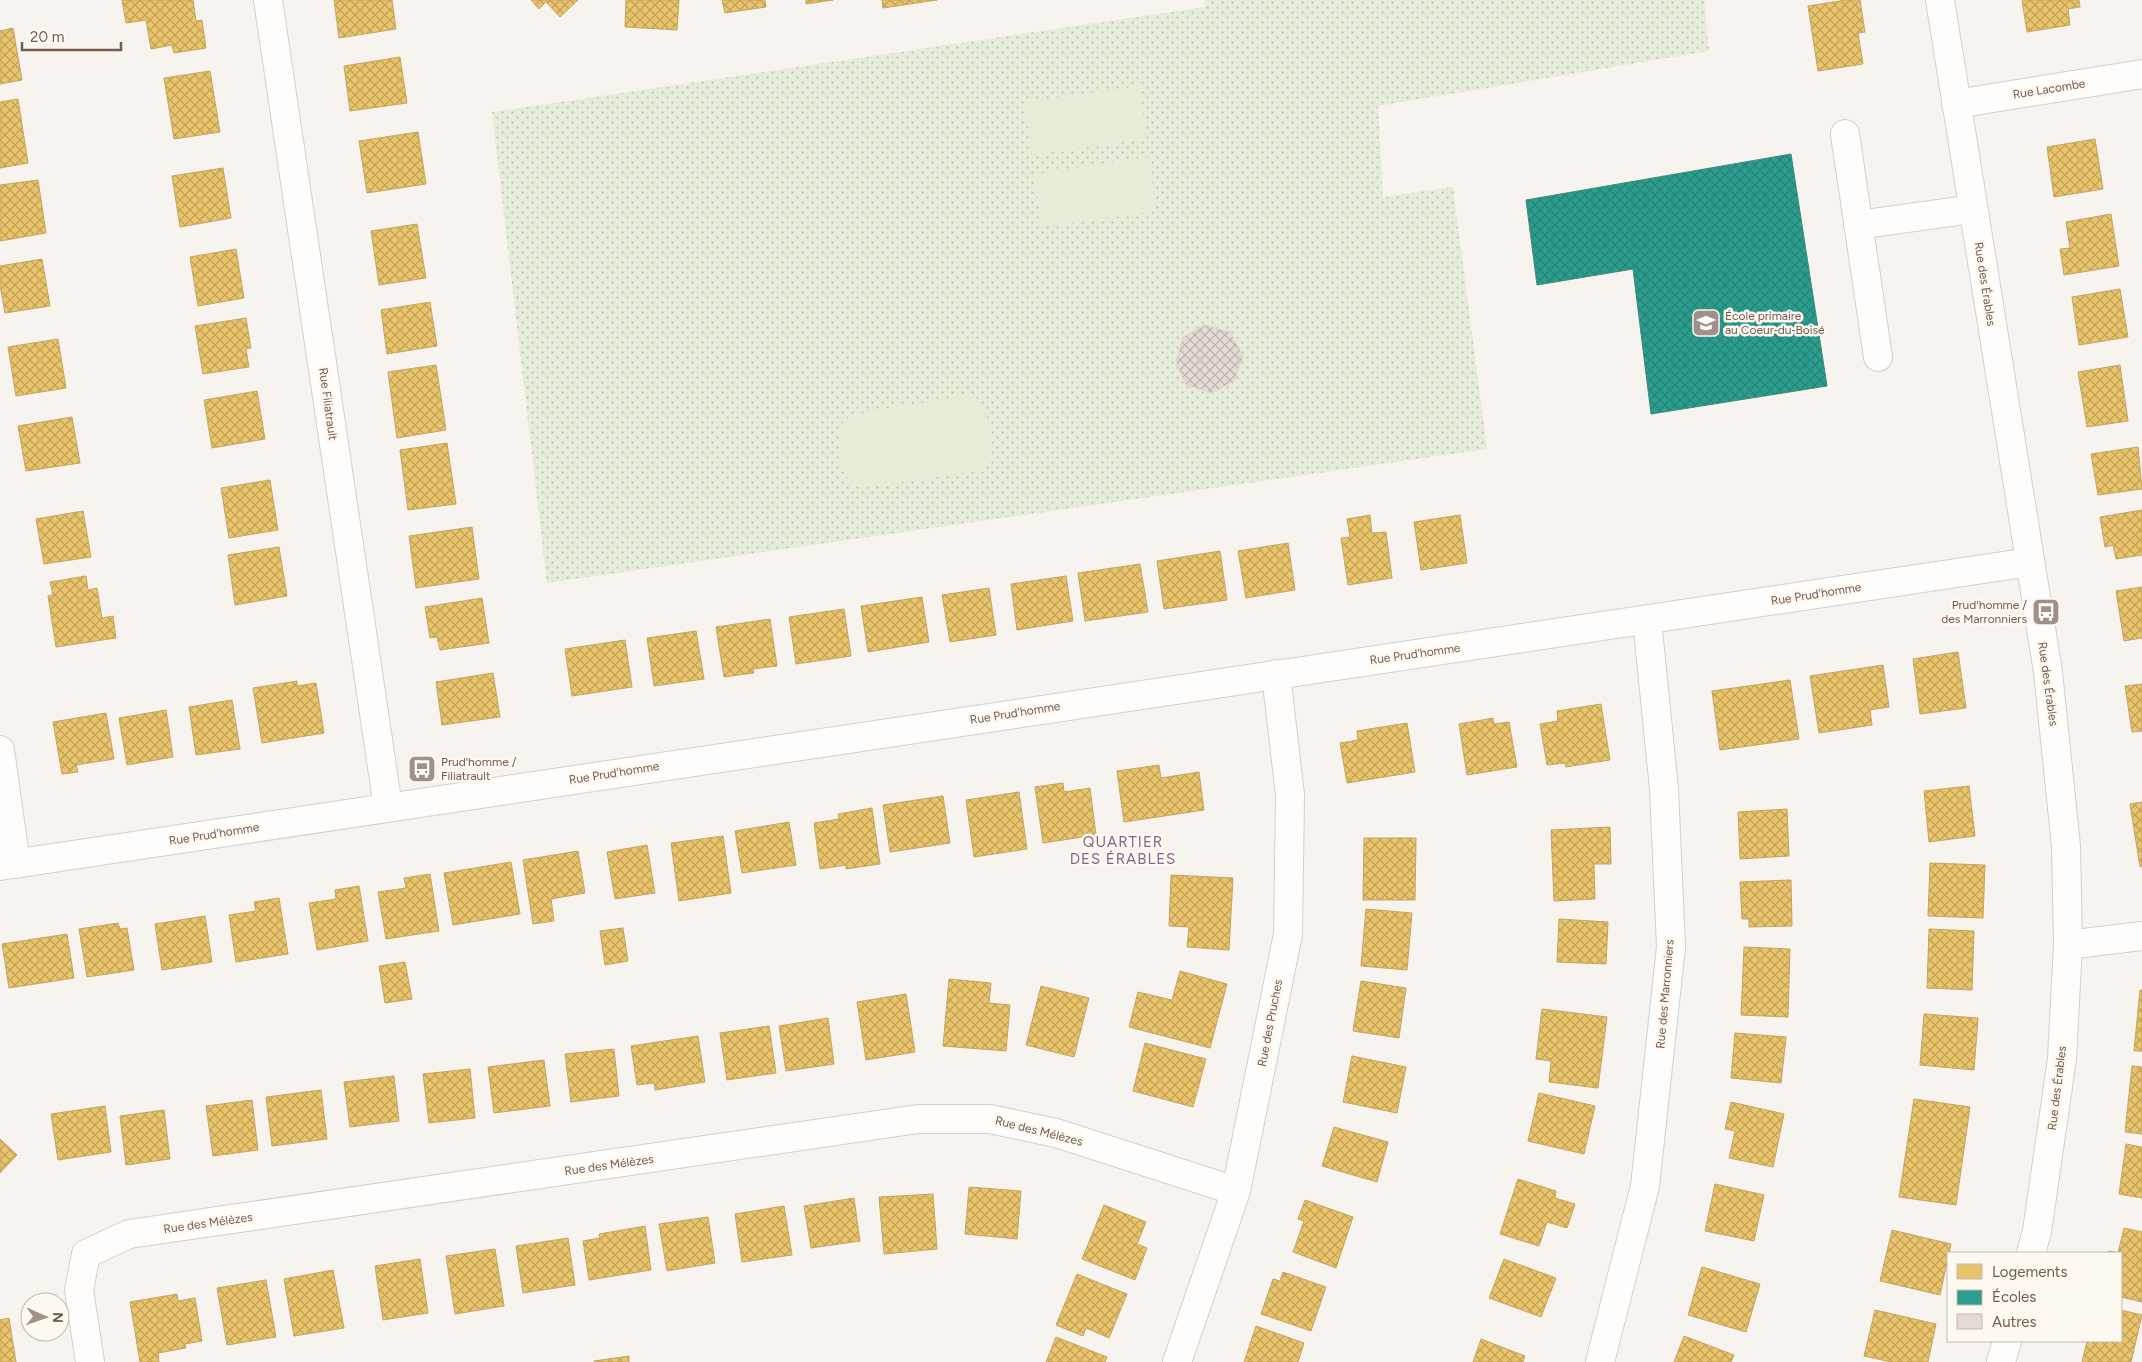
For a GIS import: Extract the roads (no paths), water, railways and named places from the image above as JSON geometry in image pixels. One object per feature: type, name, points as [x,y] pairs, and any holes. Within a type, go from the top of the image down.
[{"type":"street","name":"Rue Filiatrault","points":[[268,0],[388,807]]},
{"type":"street","name":"Rue des Érables","points":[[1940,0],[1972,209],[2048,672],[2066,846],[2068,945],[2062,1059],[2037,1231],[2031,1252]]},
{"type":"street","name":"Rue Lacombe","points":[[1956,104],[2142,74]]},
{"type":"street","points":[[1845,134],[1878,357]]},
{"type":"street","points":[[1858,225],[1972,209]]},
{"type":"street","name":"Rue Prud'homme","points":[[8,865],[2030,562]]},
{"type":"street","name":"Rue des Marronniers","points":[[1600,1362],[1645,1186],[1672,947],[1664,789],[1647,620]]},
{"type":"street","name":"Rue des Pruches","points":[[1177,1362],[1236,1191],[1288,934],[1290,795],[1276,674]]},
{"type":"street","points":[[0,750],[8,865]]},
{"type":"street","points":[[2068,945],[2142,936]]},
{"type":"street","name":"Rue des Mélèzes","points":[[90,1362],[79,1290],[86,1254],[129,1234],[918,1119],[990,1119],[1056,1133],[1236,1191]]},
{"type":"street","points":[[2001,1362],[2007,1342]]},
{"type":"place","name":"École primaire au Coeur‑du‑Boisé","points":[[1706,323]]},
{"type":"place","name":"Prud'homme / des Marronniers","points":[[2046,612]]},
{"type":"place","name":"Prud'homme / Filiatrault","points":[[422,769]]},
{"type":"district","name":"QUARTIER DES ÉRABLES","points":[[1123,850]]}]
